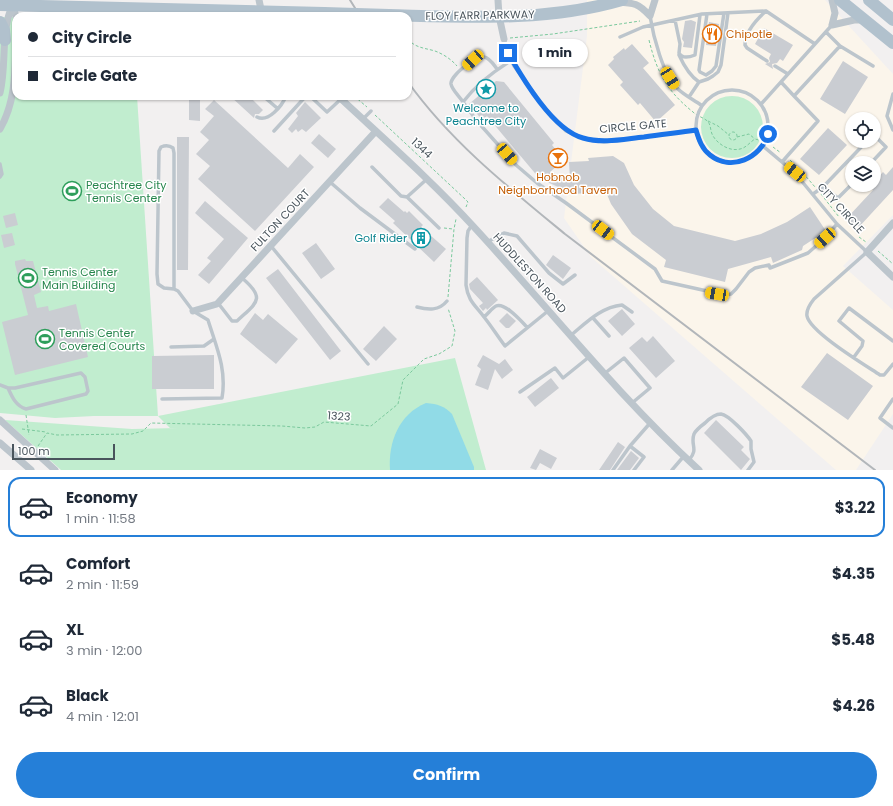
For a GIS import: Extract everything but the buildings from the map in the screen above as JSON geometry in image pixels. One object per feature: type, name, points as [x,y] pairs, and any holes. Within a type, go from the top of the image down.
[{"type":"main road","points":[[840,0],[893,43]]},
{"type":"main road","points":[[869,0],[893,20]]},
{"type":"main road","name":"FLOY FARR PARKWAY","points":[[412,15],[499,16],[571,11],[619,1]]},
{"type":"main road","name":"FLOY FARR PARKWAY","points":[[0,4],[13,2],[38,5],[261,9],[308,12]]},
{"type":"main road","points":[[30,12],[38,5]]},
{"type":"main road","points":[[0,22],[4,30],[12,39]]},
{"type":"street","points":[[498,0],[499,16],[504,39]]},
{"type":"street","points":[[650,16],[655,0]]},
{"type":"street","points":[[832,0],[835,13],[832,25],[854,20],[866,20]]},
{"type":"street","points":[[619,1],[641,6],[650,16]]},
{"type":"street","points":[[13,2],[15,12]]},
{"type":"street","points":[[12,35],[8,13],[13,2]]},
{"type":"street","points":[[0,93],[12,44]]},
{"type":"street","points":[[0,129],[12,99]]},
{"type":"street","name":"HUDDLESTON ROAD","points":[[342,100],[427,179],[472,225],[604,374],[699,470]]},
{"type":"street","name":"FULTON COURT","points":[[193,311],[218,303],[376,131]]},
{"type":"street","points":[[893,223],[867,252],[893,277]]},
{"type":"street","points":[[0,420],[55,470]]},
{"type":"street","points":[[0,443],[32,470]]},
{"type":"lane","points":[[766,11],[758,18],[748,32],[745,41],[747,48],[767,61]]},
{"type":"lane","points":[[620,37],[643,27],[700,15],[766,11],[815,44]]},
{"type":"lane","points":[[700,72],[706,75],[716,66],[726,13]]},
{"type":"lane","points":[[689,97],[699,82],[713,76],[718,72],[721,65],[726,13]]},
{"type":"lane","points":[[699,82],[698,77],[700,72],[707,14]]},
{"type":"lane","points":[[679,55],[690,57],[695,54],[700,15]]},
{"type":"lane","points":[[650,16],[651,25],[664,68],[677,89],[701,105]]},
{"type":"lane","points":[[675,20],[680,44],[679,55],[684,66],[699,82]]},
{"type":"lane","points":[[762,103],[832,25]]},
{"type":"lane","points":[[826,32],[840,46],[873,66]]},
{"type":"lane","name":"CIRCLE GATE","points":[[504,39],[514,66],[551,116],[566,131],[583,138],[604,142],[696,130]]},
{"type":"lane","points":[[794,96],[840,46]]},
{"type":"lane","points":[[497,69],[489,58],[480,56],[473,60],[453,78],[451,85],[477,121],[516,165],[537,183],[655,270],[662,281],[720,294],[731,294],[754,268],[769,265],[770,268],[808,253],[825,238],[837,224]]},
{"type":"lane","points":[[464,102],[470,94],[497,69],[512,60]]},
{"type":"lane","points":[[775,66],[788,74]]},
{"type":"lane","points":[[781,82],[818,121],[782,162]]},
{"type":"lane","points":[[729,90],[740,91],[751,95],[762,103],[767,114],[768,125],[763,146],[758,152],[740,162],[718,160],[709,155],[701,145],[696,130],[701,105],[708,98],[718,92],[729,90]]},
{"type":"lane","points":[[893,94],[887,116],[893,130]]},
{"type":"lane","points":[[268,100],[277,108]]},
{"type":"lane","points":[[257,117],[265,119],[283,100]]},
{"type":"lane","points":[[274,131],[302,100]]},
{"type":"lane","points":[[314,100],[327,112],[338,100]]},
{"type":"lane","points":[[363,119],[371,111]]},
{"type":"lane","points":[[878,156],[886,147],[881,142]]},
{"type":"lane","points":[[162,399],[222,398],[221,358],[208,320],[193,311],[183,295],[174,289],[164,288],[158,284],[159,151],[161,147],[170,145],[173,148],[174,153],[174,289]]},
{"type":"lane","name":"CITY CIRCLE","points":[[763,146],[795,172],[837,224],[867,252]]},
{"type":"lane","points":[[813,194],[823,187],[860,148]]},
{"type":"lane","points":[[0,164],[2,174],[0,178]]},
{"type":"lane","points":[[372,167],[401,196],[407,197],[439,228]]},
{"type":"lane","points":[[407,197],[427,179]]},
{"type":"lane","points":[[330,182],[360,208],[415,249]]},
{"type":"lane","points":[[823,187],[838,198],[845,191]]},
{"type":"lane","points":[[472,225],[468,232],[467,238],[466,285],[471,302],[505,346],[548,310]]},
{"type":"lane","points":[[487,242],[504,233],[516,236],[549,273],[563,284],[575,275]]},
{"type":"lane","points":[[271,246],[368,364]]},
{"type":"lane","points":[[867,252],[814,299],[809,306],[807,315],[808,321],[817,331],[880,375],[884,375],[893,364]]},
{"type":"lane","points":[[218,303],[232,321],[236,321],[255,303],[257,298],[256,293],[242,278]]},
{"type":"lane","points":[[417,307],[426,310],[437,308],[447,302]]},
{"type":"lane","points":[[570,336],[601,312],[613,306],[622,304],[632,312]]},
{"type":"lane","points":[[484,317],[495,307],[501,306],[508,309],[528,327]]},
{"type":"lane","points":[[854,357],[862,346],[863,341],[839,323],[849,308],[893,341]]},
{"type":"lane","points":[[593,318],[610,336]]},
{"type":"lane","points":[[171,347],[204,346],[214,339]]},
{"type":"lane","points":[[520,392],[555,368],[563,378],[589,357]]},
{"type":"lane","points":[[604,374],[624,358],[650,388],[632,403]]},
{"type":"lane","points":[[0,384],[8,388],[15,388],[81,373],[85,377],[88,390],[86,394],[26,409],[20,407],[14,400],[8,388]]},
{"type":"lane","points":[[893,399],[880,418],[893,428]]},
{"type":"lane","points":[[672,470],[694,453],[695,432],[711,418],[722,414],[736,425],[751,441],[754,462],[748,470]]},
{"type":"lane","points":[[613,470],[630,446],[651,422]]},
{"type":"lane","points":[[630,446],[644,457],[634,470]]},
{"type":"path","points":[[504,39],[553,34],[640,21],[648,36],[653,58],[665,84],[682,102],[698,115],[718,126],[729,135],[730,139],[734,140],[749,134],[755,139],[760,139],[765,142],[797,167]]},
{"type":"path","points":[[412,42],[418,47],[447,57],[461,71]]},
{"type":"path","name":"1344","points":[[359,100],[468,202],[467,207],[461,214]]},
{"type":"path","points":[[707,120],[716,141],[722,146],[740,150],[755,139]]},
{"type":"path","points":[[729,135],[732,132],[736,133],[736,138]]},
{"type":"path","points":[[801,172],[841,220]]},
{"type":"path","name":"1323","points":[[47,433],[58,435],[132,434],[144,431],[151,423],[282,426],[305,428],[315,427],[324,422],[371,426],[398,404],[403,380],[424,359],[439,354],[452,346],[455,331],[449,315],[447,302],[455,220],[461,214]]},
{"type":"path","points":[[439,228],[454,229]]},
{"type":"path","points":[[856,236],[862,238],[893,264]]},
{"type":"path","points":[[26,409],[29,438]]},
{"type":"path","points":[[19,429],[47,433],[38,447]]},
{"type":"shaded area","points":[[587,0],[825,0],[893,74],[893,215],[843,266],[893,310],[893,414],[856,470],[836,470],[591,257],[564,218],[587,36]]},
{"type":"green space","name":"Peachtree City Tennis Center","points":[[0,17],[12,17],[12,100],[137,100],[158,416],[94,416],[55,418],[0,413]]},
{"type":"green space","points":[[726,96],[738,96],[754,105],[761,115],[763,127],[761,139],[754,149],[738,158],[726,158],[715,153],[706,144],[701,133],[701,121],[706,110],[715,101]]},
{"type":"green space","points":[[455,358],[486,470],[61,470],[5,420],[132,429],[178,428],[170,428],[158,416]]},
{"type":"water","points":[[426,403],[440,406],[452,414],[474,470],[390,470],[391,449],[397,430],[409,414]]},
{"type":"railway","points":[[350,0],[358,12]]},
{"type":"railway","points":[[412,87],[442,124],[461,144],[481,163],[565,234],[875,470]]},
{"type":"place","name":"Chipotle","points":[[712,34]]},
{"type":"place","name":"Welcome to Peachtree City","points":[[486,89]]},
{"type":"place","name":"Hobnob Neighborhood Tavern","points":[[558,158]]},
{"type":"place","name":"Peachtree City Tennis Center","points":[[72,191]]},
{"type":"place","name":"Golf Rider","points":[[421,238]]},
{"type":"place","name":"Tennis Center Main Building","points":[[28,278]]},
{"type":"place","name":"Tennis Center Covered Courts","points":[[45,339]]},
{"type":"route","points":[[508,53],[514,66],[551,116],[566,131],[583,138],[604,142],[696,130],[701,145],[709,155],[718,160],[740,162],[758,152],[765,142],[768,134]]}]
